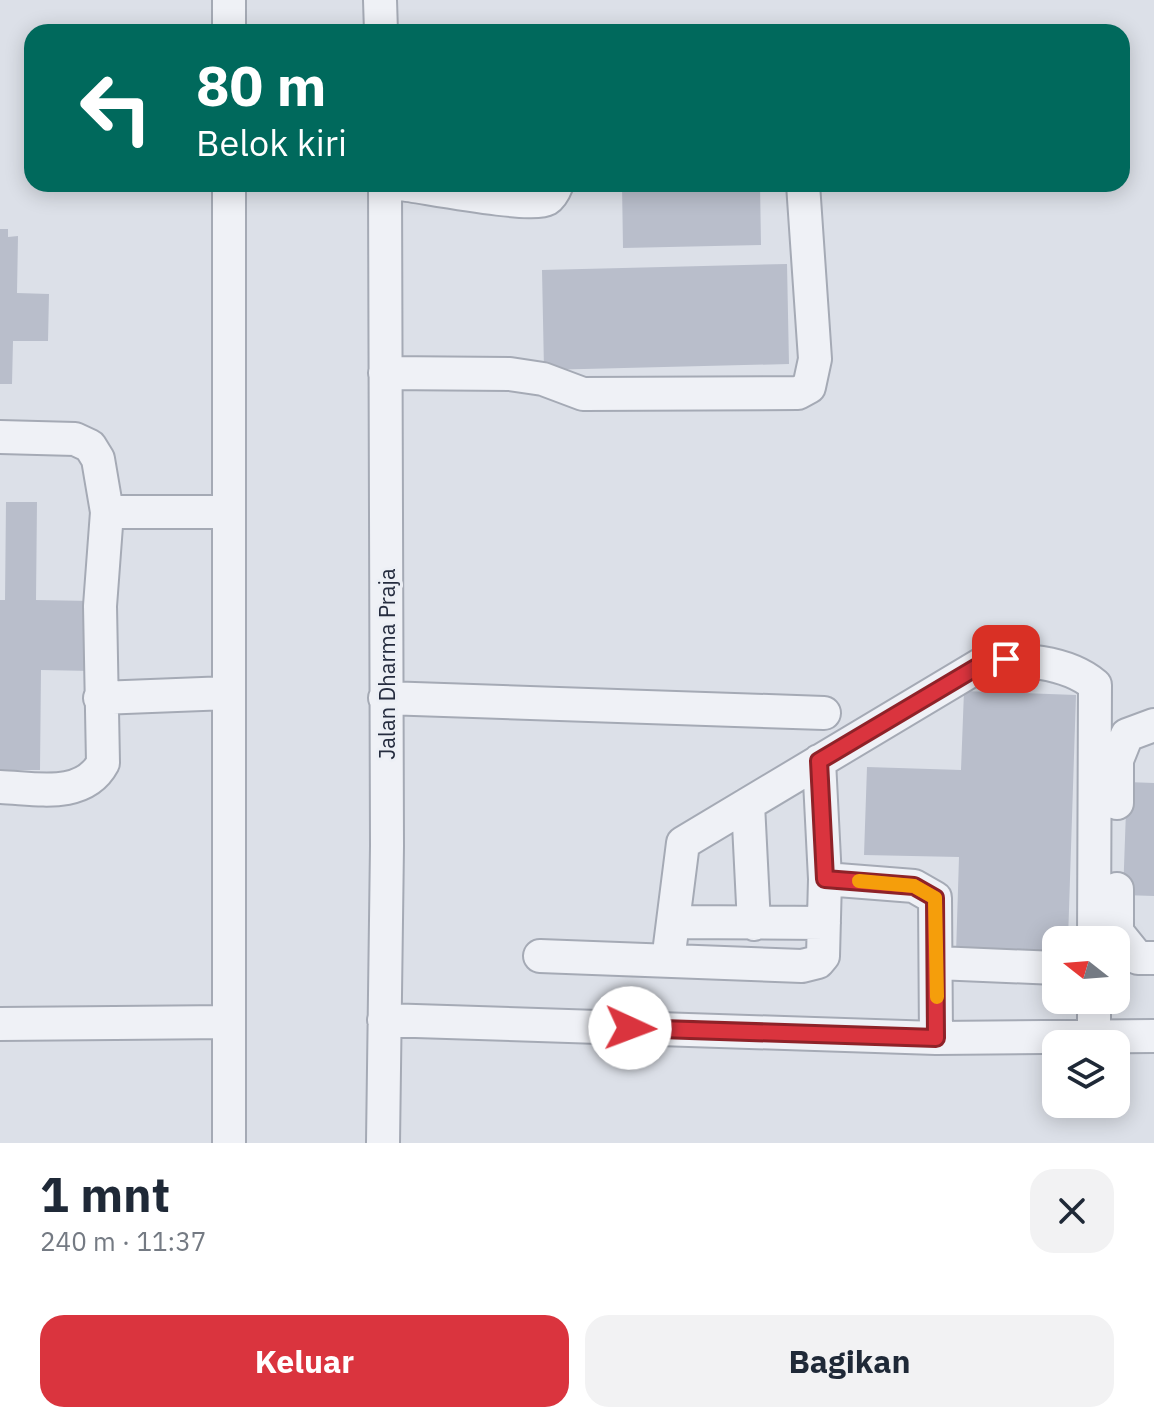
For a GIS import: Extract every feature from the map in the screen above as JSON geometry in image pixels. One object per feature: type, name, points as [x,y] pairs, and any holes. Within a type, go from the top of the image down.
[{"type":"street","points":[[229,0],[229,24]]},
{"type":"street","points":[[380,0],[381,24]]},
{"type":"street","points":[[229,192],[229,1143]]},
{"type":"street","name":"Jalan Dharma Praja","points":[[383,1143],[385,192]]},
{"type":"street","points":[[452,192],[497,199],[543,201],[550,198],[553,192]]},
{"type":"street","points":[[385,373],[510,374],[543,379],[583,394],[798,393],[809,387],[815,359],[804,192]]},
{"type":"street","points":[[0,437],[75,439],[90,446],[98,459],[107,512],[100,606],[103,763],[95,777],[68,789],[0,787]]},
{"type":"street","points":[[107,512],[228,512]]},
{"type":"street","points":[[668,961],[680,848],[689,839],[982,664],[1006,659],[1076,672],[1095,685],[1094,926]]},
{"type":"street","points":[[100,698],[228,693]]},
{"type":"street","points":[[385,698],[824,713]]},
{"type":"street","points":[[1154,725],[1127,735],[1117,760],[1117,932],[1138,958],[1154,958]]},
{"type":"street","points":[[540,956],[812,966],[823,956],[825,879],[819,761]]},
{"type":"street","points":[[748,804],[754,924]]},
{"type":"street","points":[[825,879],[914,886],[935,898],[936,1038]]},
{"type":"street","points":[[673,922],[824,923]]},
{"type":"street","points":[[937,963],[1042,967]]},
{"type":"street","points":[[384,1020],[936,1038],[1042,1037]]},
{"type":"street","points":[[0,1024],[229,1022]]},
{"type":"street","points":[[1130,1036],[1154,1036]]},
{"type":"building","points":[[622,192],[760,192],[761,245],[623,248]]},
{"type":"building","points":[[0,229],[8,229],[8,237],[18,236],[17,293],[49,294],[48,341],[13,341],[12,384],[0,384]]},
{"type":"building","points":[[787,264],[789,364],[544,370],[542,270]]},
{"type":"building","points":[[6,502],[37,502],[36,600],[92,601],[92,671],[41,670],[40,770],[0,770],[0,600],[5,600]]},
{"type":"building","points":[[964,691],[1076,695],[1068,926],[1042,926],[1042,957],[956,954],[959,857],[864,855],[867,767],[961,770]]},
{"type":"building","points":[[1127,782],[1154,783],[1154,896],[1123,895]]},
{"type":"slow traffic","points":[[859,881],[914,886],[935,898],[937,997]]},
{"type":"route","points":[[630,1028],[936,1038],[935,898],[914,886],[825,879],[819,761],[982,664],[1006,659]]}]
